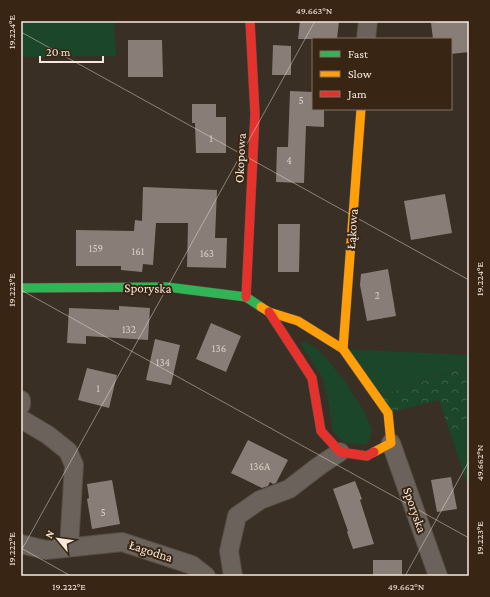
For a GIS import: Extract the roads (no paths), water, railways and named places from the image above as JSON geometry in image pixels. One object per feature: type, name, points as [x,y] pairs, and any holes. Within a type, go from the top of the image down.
[{"type":"street","name":"Okopowa","points":[[246,297],[255,114],[250,21]]},
{"type":"street","points":[[366,38],[368,21]]},
{"type":"street","name":"Łąkowa","points":[[343,349],[361,110]]},
{"type":"street","name":"Sporyska","points":[[21,288],[166,287],[246,297],[269,312],[298,321],[343,349],[388,413],[392,443],[438,576]]},
{"type":"street","name":"Sporyska","points":[[269,312],[312,378],[321,431],[340,452]]},
{"type":"street","points":[[21,400],[21,405]]},
{"type":"street","points":[[21,419],[48,435],[68,451],[74,465],[69,547]]},
{"type":"street","points":[[233,576],[229,551],[237,516],[260,500],[289,489],[340,452],[367,456],[392,443]]},
{"type":"street","name":"Łagodna","points":[[21,544],[46,550],[122,542],[192,565],[206,576]]}]
